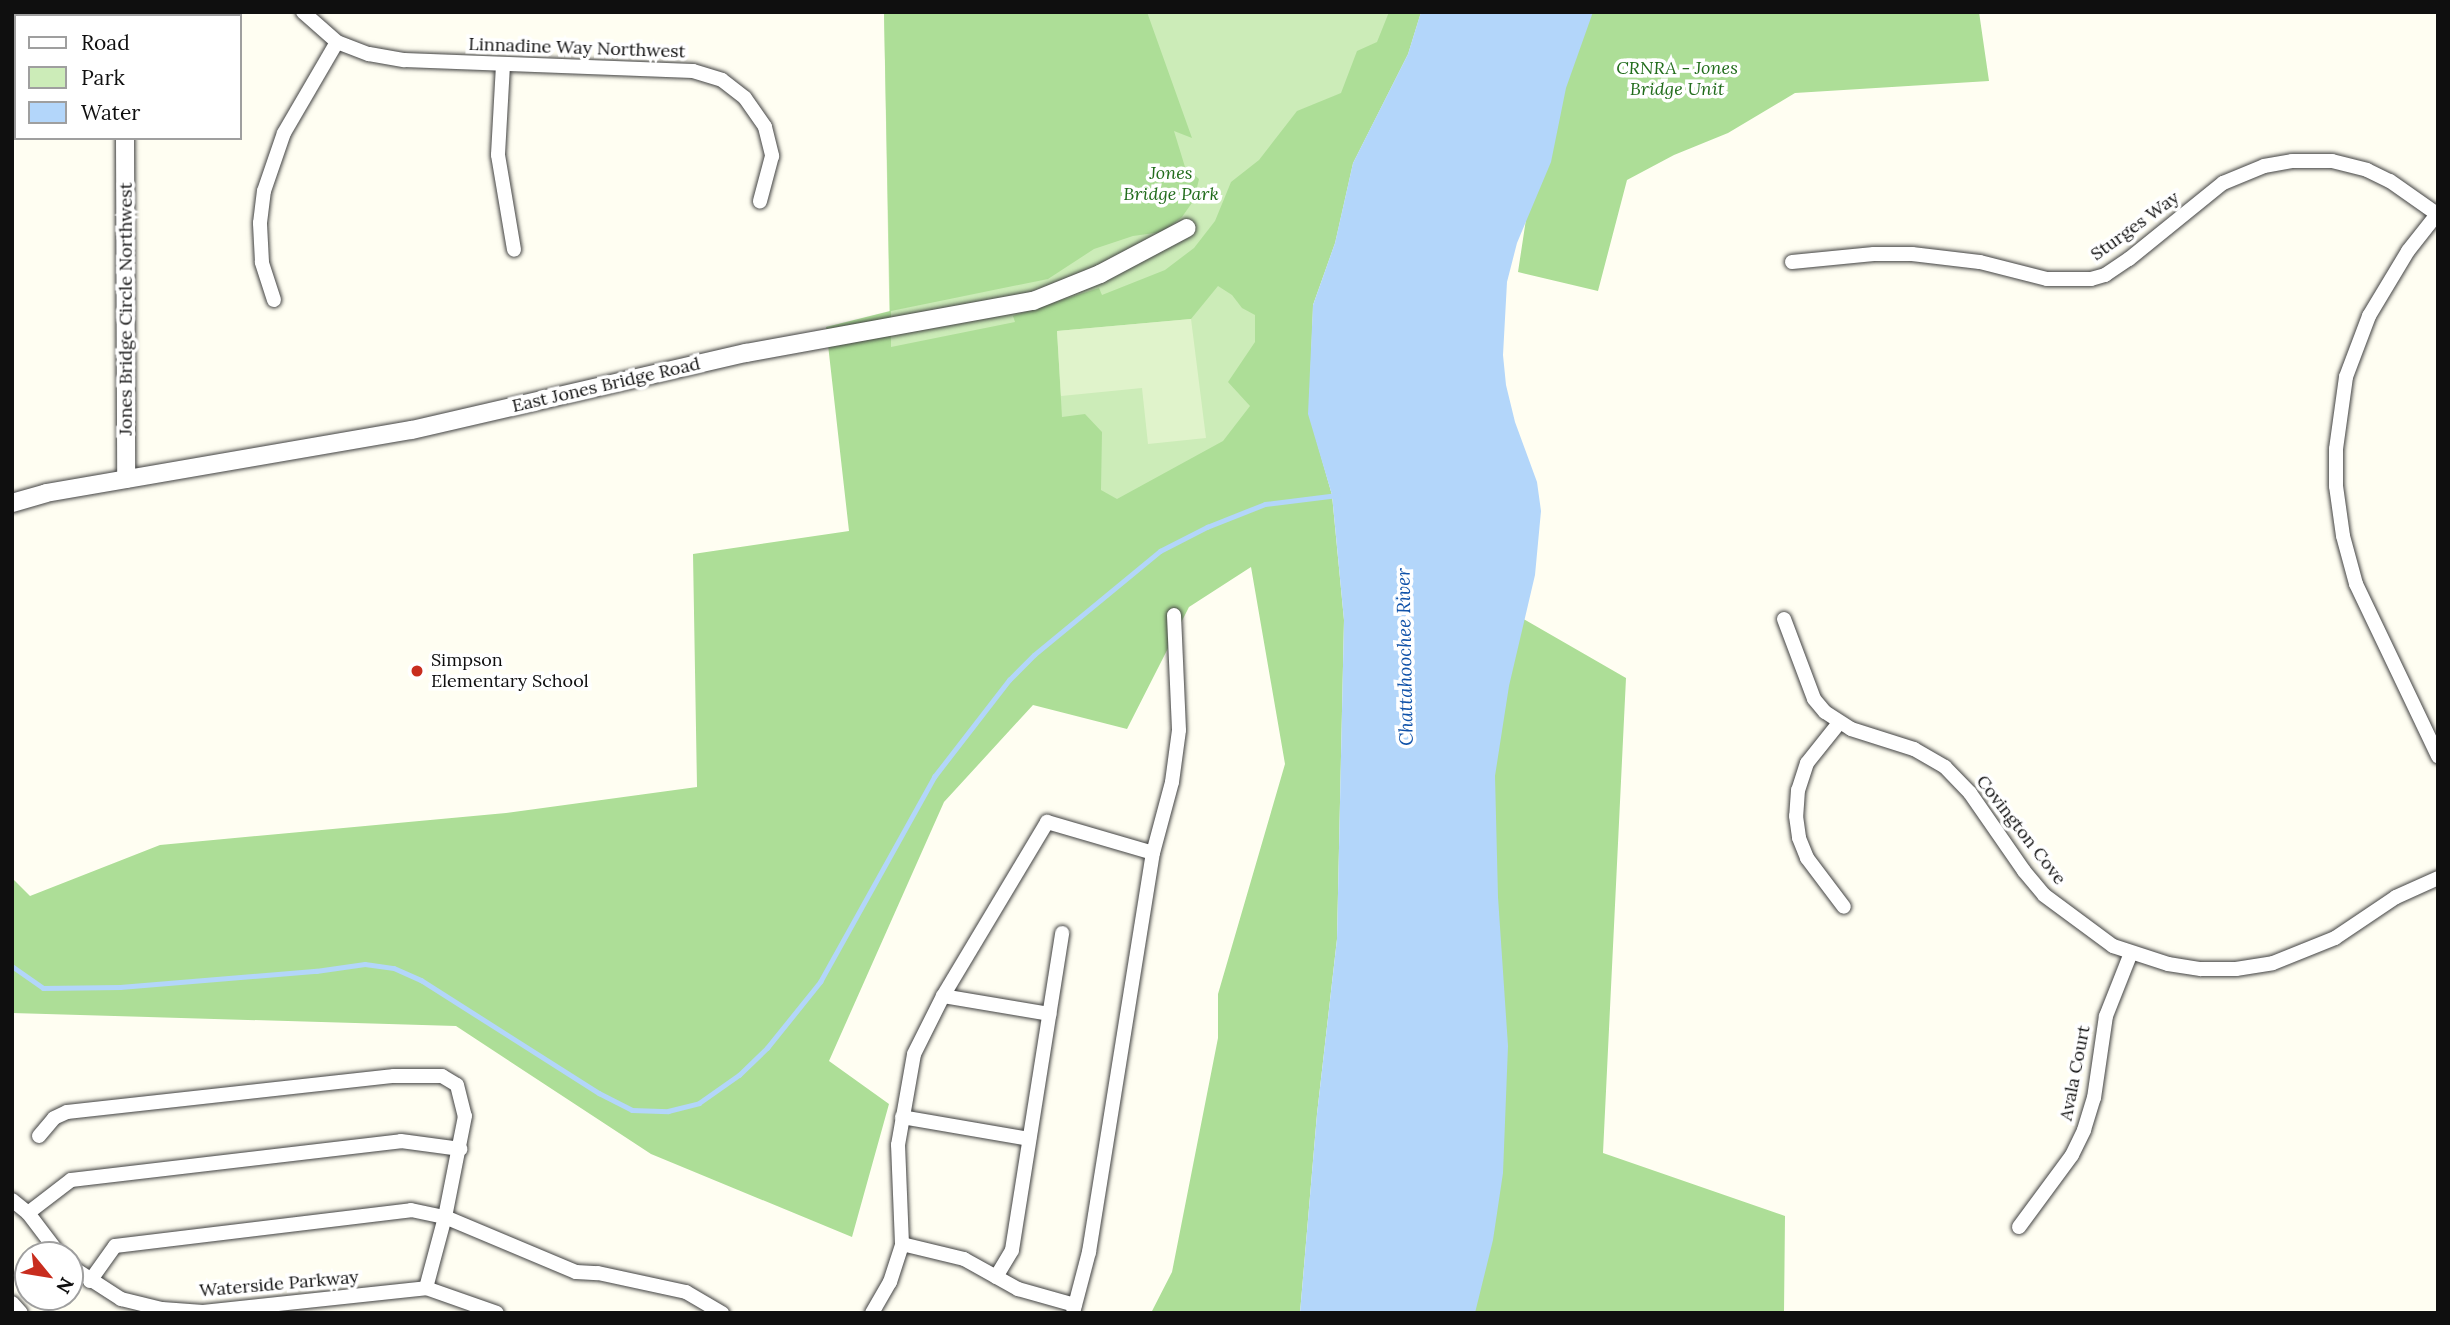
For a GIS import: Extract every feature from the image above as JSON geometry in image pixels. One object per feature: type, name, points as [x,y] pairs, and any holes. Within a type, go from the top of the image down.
[{"type":"street","name":"Linnadine Way Northwest","points":[[303,12],[337,41],[369,54],[404,60],[693,71],[722,80],[746,98],[765,127],[772,156],[760,201]]},
{"type":"street","points":[[274,300],[262,262],[260,223],[264,191],[284,133],[337,41]]},
{"type":"street","points":[[503,65],[498,155],[514,250]]},
{"type":"street","name":"Jones Bridge Circle Northwest","points":[[125,140],[127,480]]},
{"type":"street","name":"Sturges Way","points":[[1792,262],[1874,254],[1912,254],[1980,262],[2047,279],[2091,279],[2105,275],[2129,259],[2223,183],[2264,166],[2292,161],[2332,161],[2367,170],[2390,180],[2437,214]]},
{"type":"street","points":[[2437,214],[2388,281],[2369,316],[2346,377],[2336,449],[2343,536],[2356,584],[2438,756]]},
{"type":"street","name":"East Jones Bridge Road","points":[[12,503],[46,493],[412,430],[746,353],[1033,301],[1100,274],[1187,228]]},
{"type":"street","points":[[902,1244],[964,1259],[1018,1289],[1074,1309],[1089,1252],[1153,853],[1172,782],[1179,730],[1174,615]]},
{"type":"street","name":"Covington Cove","points":[[1784,618],[1814,699],[1839,723],[1913,749],[1945,767],[1970,793],[2044,895],[2092,932],[2132,953],[2201,969],[2236,969],[2273,963],[2336,938],[2396,897],[2438,878]]},
{"type":"street","points":[[1839,723],[1807,763],[1798,790],[1796,816],[1799,838],[1807,858],[1844,907]]},
{"type":"street","points":[[872,1313],[890,1282],[902,1244],[898,1145],[914,1054],[943,996],[1047,822],[1153,853]]},
{"type":"street","points":[[996,1277],[1012,1250],[1062,933]]},
{"type":"street","name":"Avala Court","points":[[2019,1227],[2072,1155],[2084,1130],[2094,1098],[2106,1016],[2132,953]]},
{"type":"street","points":[[943,996],[1049,1014]]},
{"type":"street","points":[[39,1136],[54,1118],[67,1112],[394,1076],[442,1076],[457,1085],[465,1116],[445,1217],[426,1288]]},
{"type":"street","points":[[902,1117],[1029,1139]]},
{"type":"street","points":[[28,1213],[71,1180],[401,1141],[460,1149]]},
{"type":"street","points":[[12,1200],[28,1213],[49,1241]]},
{"type":"street","points":[[90,1281],[115,1246],[411,1210],[445,1217],[576,1272],[598,1273],[686,1292],[722,1313]]},
{"type":"street","name":"Waterside Parkway","points":[[84,1276],[121,1298],[162,1309],[203,1312],[426,1288],[497,1313]]},
{"type":"street","points":[[359,1297],[361,1313]]},
{"type":"street","points":[[12,1303],[21,1313]]},
{"type":"green space","name":"Jones Bridge Park","points":[[884,12],[1421,12],[1408,54],[1353,163],[1335,243],[1313,304],[1308,414],[1071,565],[890,347]]},
{"type":"green space","points":[[884,12],[1147,12],[1192,138],[1174,131],[1185,167],[1199,179],[1194,200],[1182,217],[1162,232],[1133,236],[1094,249],[1048,279],[891,311],[891,347],[1015,322],[1013,316],[1099,288],[1102,295],[1165,270],[1194,248],[1215,221],[1231,182],[1259,160],[1297,111],[1341,93],[1357,51],[1377,42],[1389,12],[1421,12],[1408,54],[1353,163],[1335,243],[1313,305],[1309,414],[1332,495],[1344,620],[1337,939],[1317,1114],[1300,1313],[1151,1313],[1172,1272],[1218,1038],[1218,994],[1285,764],[1251,567],[1189,607],[1127,729],[1033,705],[944,802],[829,1061],[889,1104],[852,1237],[651,1154],[456,1026],[12,1013],[12,878],[30,896],[160,845],[506,813],[697,787],[693,554],[849,531],[826,327],[890,311]],"holes":[[[1218,286],[1232,295],[1242,308],[1255,315],[1255,342],[1228,382],[1250,406],[1223,441],[1117,499],[1101,490],[1102,432],[1085,414],[1062,417],[1057,331],[1191,319]]]},
{"type":"green space","name":"CRNRA - Jones Bridge Unit","points":[[1577,12],[1979,12],[1989,81],[1795,93],[1728,133],[1674,155],[1627,180],[1598,291],[1518,272],[1542,114]]},
{"type":"green space","points":[[1191,319],[1206,438],[1148,444],[1142,388],[1061,396],[1057,331]]},
{"type":"green space","points":[[1466,586],[1626,678],[1603,1153],[1785,1216],[1784,1313],[1454,1313]]},
{"type":"water","name":"Chattahoochee River","points":[[1421,12],[1593,12],[1566,88],[1551,162],[1517,243],[1507,282],[1503,355],[1506,385],[1515,422],[1537,482],[1541,511],[1535,575],[1509,686],[1495,776],[1498,897],[1508,1046],[1503,1173],[1493,1240],[1475,1313],[1300,1313],[1317,1114],[1337,939],[1344,620],[1332,495],[1308,414],[1313,305],[1335,243],[1353,163],[1408,54]]},
{"type":"waterway","points":[[12,966],[43,988],[120,987],[316,971],[365,964],[394,968],[421,980],[599,1093],[632,1110],[668,1111],[699,1103],[739,1075],[767,1048],[820,982],[934,777],[1009,680],[1034,655],[1160,551],[1207,527],[1265,504],[1337,495]]},
{"type":"place","name":"Simpson Elementary School","points":[[417,671]]}]
